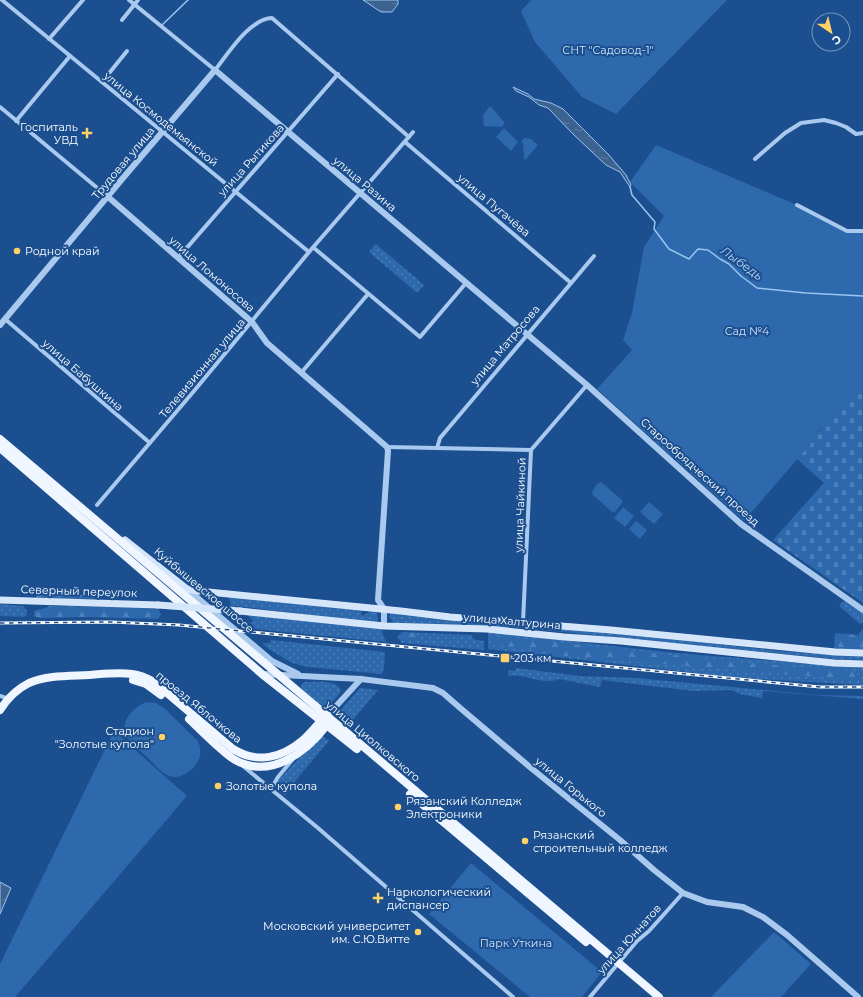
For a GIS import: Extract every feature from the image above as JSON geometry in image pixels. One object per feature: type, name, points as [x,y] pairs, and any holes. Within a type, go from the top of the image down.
[{"type":"main road","name":"Куйбышевское шоссе","points":[[0,439],[95,518],[150,558],[187,589]]},
{"type":"main road","points":[[0,448],[144,566]]},
{"type":"main road","name":"Куйбышевское шоссе","points":[[95,518],[144,566]]},
{"type":"main road","name":"улица Циолковского","points":[[144,566],[262,674],[325,721],[616,964],[659,997]]},
{"type":"main road","name":"улица Циолковского","points":[[144,566],[277,674],[325,721]]},
{"type":"main road","name":"улица Халтурина","points":[[187,589],[450,617],[522,622],[835,652],[863,653]]},
{"type":"main road","name":"Северный переулок","points":[[0,600],[158,604]]},
{"type":"main road","name":"улица Халтурина","points":[[158,604],[384,626],[487,629],[834,663],[863,664]]},
{"type":"main road","name":"проезд Яблочкова","points":[[0,710],[19,689],[28,684],[45,679],[117,673],[140,676],[154,682],[232,749],[240,754],[259,758],[277,755],[290,749],[303,740],[325,721]]},
{"type":"main road","name":"проезд Яблочкова","points":[[9,699],[36,685],[116,678],[137,680],[156,690],[235,760],[249,766],[259,767],[270,766],[289,760],[298,754],[316,737],[325,721]]},
{"type":"main road","name":"улица Циолковского","points":[[616,964],[651,997]]},
{"type":"street","points":[[49,40],[84,0]]},
{"type":"street","name":"улица Разина","points":[[129,0],[289,132],[587,386]]},
{"type":"street","points":[[122,20],[138,0]]},
{"type":"street","name":"улица Космодемьянской","points":[[2,1],[309,252]]},
{"type":"street","name":"Трудовая улица","points":[[0,325],[107,196],[215,70],[240,37],[265,18],[272,18],[278,22],[338,74]]},
{"type":"street","points":[[102,82],[127,51]]},
{"type":"street","points":[[16,121],[70,56]]},
{"type":"street","points":[[338,74],[409,137]]},
{"type":"street","name":"улица Рытикова","points":[[178,258],[338,74]]},
{"type":"street","name":"улица Ломоносова","points":[[0,107],[107,196],[252,322],[267,343],[387,446]]},
{"type":"street","points":[[755,159],[785,133],[801,123],[824,120],[842,125],[856,134],[863,133]]},
{"type":"street","name":"Телевизионная улица","points":[[97,505],[252,322],[309,252],[413,132]]},
{"type":"street","name":"улица Пугачёва","points":[[405,142],[571,283]]},
{"type":"street","points":[[797,205],[847,231],[863,231]]},
{"type":"street","points":[[314,248],[420,337],[466,283]]},
{"type":"street","name":"улица Матросова","points":[[437,448],[440,438],[594,256]]},
{"type":"street","points":[[301,373],[368,294]]},
{"type":"street","name":"улица Бабушкина","points":[[5,320],[150,443]]},
{"type":"street","name":"улица Чайкиной","points":[[522,622],[531,450],[587,386]]},
{"type":"street","name":"Старообрядческий проезд","points":[[587,386],[741,524],[863,610]]},
{"type":"street","points":[[384,626],[384,609],[378,600],[388,451],[387,446],[531,450]]},
{"type":"street","name":"Куйбышевское шоссе","points":[[187,589],[272,661],[301,675]]},
{"type":"street","name":"улица Горького","points":[[262,674],[361,679],[434,688],[443,693],[531,768],[683,893],[707,902],[743,907],[763,917],[787,935],[858,997]]},
{"type":"street","points":[[325,721],[361,679]]},
{"type":"street","points":[[0,696],[9,699]]},
{"type":"street","name":"проезд Яблочкова","points":[[271,790],[278,777],[298,754]]},
{"type":"street","name":"проезд Яблочкова","points":[[235,760],[318,828],[513,997]]},
{"type":"street","name":"улица Юннатов","points":[[590,997],[636,941],[649,931],[683,893]]},
{"type":"green space","name":"СНТ \"Садовод-1\"","points":[[531,0],[727,0],[616,114],[582,97],[535,42],[521,11]]},
{"type":"green space","points":[[490,106],[505,123],[502,127],[484,126],[483,115]]},
{"type":"green space","points":[[504,128],[518,142],[511,151],[496,137]]},
{"type":"green space","points":[[524,138],[531,139],[538,145],[525,160],[523,143],[521,142]]},
{"type":"green space","name":"Сад №4","points":[[656,145],[797,205],[847,231],[863,232],[863,387],[825,429],[823,427],[817,432],[819,434],[744,521],[597,389],[632,350],[623,340],[632,313],[644,247],[664,216],[630,182]]},
{"type":"green space","points":[[376,244],[424,285],[417,293],[369,252]]},
{"type":"green space","points":[[863,387],[863,603],[773,540],[824,483],[797,459],[819,434],[817,433],[823,427],[825,428]]},
{"type":"green space","points":[[601,482],[622,500],[622,503],[615,512],[612,512],[592,494],[595,487]]},
{"type":"green space","points":[[649,502],[663,514],[654,524],[640,512]]},
{"type":"green space","points":[[623,507],[634,516],[625,527],[614,518]]},
{"type":"green space","points":[[636,521],[647,530],[640,539],[629,529]]},
{"type":"green space","points":[[37,591],[95,597],[94,599],[36,598]]},
{"type":"green space","points":[[229,597],[362,610],[362,616],[371,611],[377,611],[378,623],[237,606],[231,607]]},
{"type":"green space","points":[[845,601],[863,614],[863,622],[860,624],[839,606]]},
{"type":"green space","points":[[0,604],[23,606],[27,611],[27,615],[24,617],[0,616]]},
{"type":"green space","points":[[49,606],[158,609],[161,614],[158,619],[87,617],[39,618],[34,616],[34,611]]},
{"type":"green space","points":[[391,612],[780,651],[863,656],[863,660],[835,659],[522,628],[395,624],[389,617]]},
{"type":"green space","points":[[248,615],[381,629],[386,642],[255,629],[250,622],[254,622]]},
{"type":"green space","points":[[863,629],[863,650],[834,649],[835,633],[858,635]]},
{"type":"green space","points":[[402,632],[472,635],[473,639],[484,641],[484,650],[402,643],[398,636]]},
{"type":"green space","points":[[402,632],[414,633],[419,637],[416,640],[397,638]]},
{"type":"green space","points":[[488,632],[676,653],[863,668],[863,685],[739,678],[488,649]]},
{"type":"green space","points":[[496,636],[737,662],[853,671],[858,673],[859,677],[857,680],[542,654],[531,648],[493,645],[490,642],[490,637]]},
{"type":"green space","points":[[271,640],[385,652],[384,668],[382,674],[308,667],[292,663],[262,643],[270,643]]},
{"type":"green space","points":[[516,668],[580,676],[636,678],[817,695],[863,696],[863,699],[763,691],[762,698],[740,694],[731,690],[694,691],[602,680],[600,687],[559,679],[547,681],[520,676],[508,676],[509,670],[515,671]]},
{"type":"green space","points":[[304,682],[330,683],[338,686],[341,690],[328,707],[324,708],[302,690],[301,687]]},
{"type":"green space","points":[[360,688],[378,690],[346,728],[340,722],[338,713]]},
{"type":"green space","name":"Стадион \"Золотые купола\"","points":[[146,702],[156,703],[164,708],[197,740],[200,748],[200,757],[195,766],[187,773],[174,777],[164,773],[129,740],[126,734],[125,723],[131,712]]},
{"type":"green space","points":[[114,731],[187,796],[15,997],[0,997],[0,964]]},
{"type":"green space","points":[[323,736],[329,741],[290,787],[285,796],[277,789],[277,782],[318,738]]},
{"type":"green space","name":"Парк Уткина","points":[[471,863],[602,972],[582,997],[530,997],[429,914]]},
{"type":"green space","points":[[774,932],[811,964],[781,997],[711,997]]},
{"type":"water","points":[[363,0],[398,0],[398,4],[392,12],[381,12]]},
{"type":"water","points":[[513,87],[528,94],[534,99],[551,103],[563,109],[608,154],[626,175],[631,185],[630,187],[620,172],[606,165],[548,108],[539,105],[529,97],[516,91]]},
{"type":"water","points":[[0,882],[11,888],[0,914]]},
{"type":"waterway","points":[[162,25],[188,0]]},
{"type":"waterway","name":"Лыбедь","points":[[630,187],[632,195],[655,222],[654,229],[669,249],[689,259],[698,249],[708,250],[729,264],[741,276],[757,288],[806,293],[863,296]]},
{"type":"railway","points":[[0,623],[111,622],[179,625],[820,687],[863,687]]},
{"type":"place","name":"Госпиталь УВД","points":[[87,133]]},
{"type":"place","name":"Родной край","points":[[17,251]]},
{"type":"place","name":"203 км","points":[[505,658]]},
{"type":"place","name":"Стадион \"Золотые купола\"","points":[[162,737]]},
{"type":"place","name":"Золотые купола","points":[[218,786]]},
{"type":"place","name":"Рязанский Колледж Электроники","points":[[398,807]]},
{"type":"place","name":"Рязанский строительный колледж","points":[[525,841]]},
{"type":"place","name":"Наркологический диспансер","points":[[378,898]]},
{"type":"place","name":"Московский университет им. С.Ю.Витте","points":[[418,932]]}]
